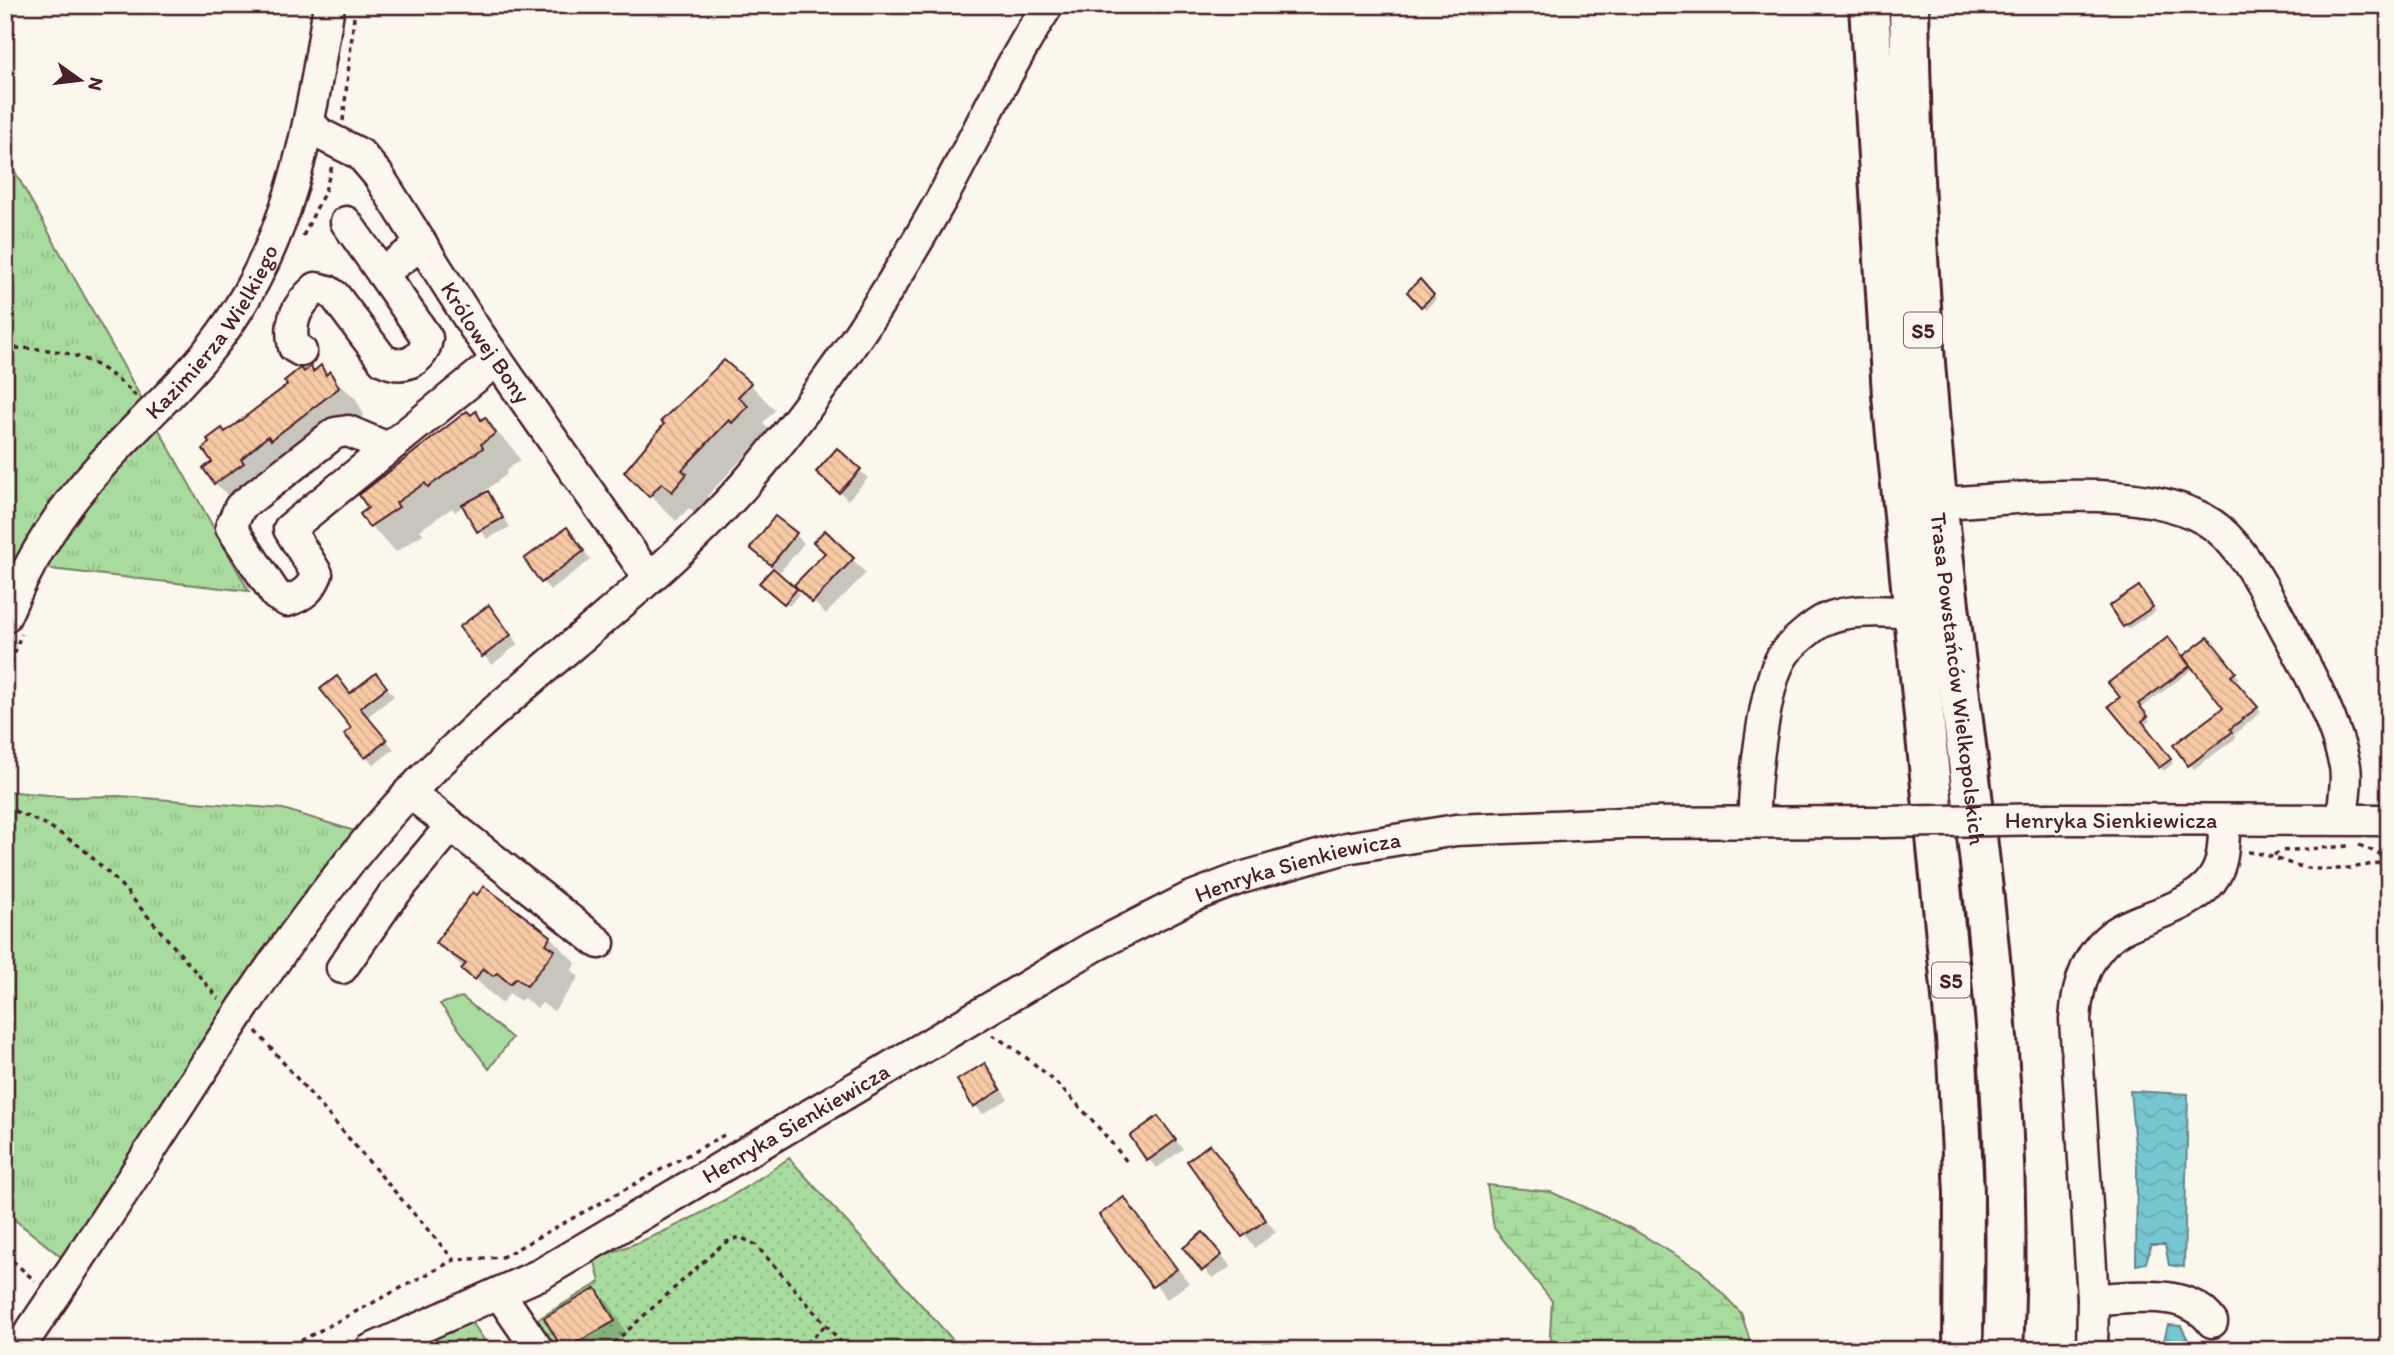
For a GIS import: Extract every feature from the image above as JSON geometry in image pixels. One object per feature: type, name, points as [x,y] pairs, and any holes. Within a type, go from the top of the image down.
[{"type":"highway","name":"Trasa Powstańców Wielkopolskich","points":[[1869,5],[1892,395],[1956,1037],[1964,1194],[1963,1350]]},
{"type":"highway","name":"Trasa Powstańców Wielkopolskich","points":[[1909,5],[1923,327],[1938,503],[1993,966],[2004,1160],[2006,1297],[2003,1350]]},
{"type":"street","name":"Kazimierza Wielkiego","points":[[5,617],[38,554],[83,486],[204,357],[256,280],[282,223],[311,124],[330,5]]},
{"type":"street","points":[[17,1335],[237,1015],[351,860],[410,793],[477,727],[574,646],[649,578],[763,463],[876,310],[944,195],[994,95],[1048,5]]},
{"type":"street","name":"Królowej Bony","points":[[311,124],[320,134],[360,154],[378,175],[497,360],[649,578]]},
{"type":"street","points":[[301,351],[295,347],[291,333],[293,318],[300,302],[316,288],[335,296],[383,360],[393,365],[406,365],[417,359],[426,349],[427,338],[346,222]]},
{"type":"street","points":[[382,273],[422,244]]},
{"type":"street","points":[[289,529],[497,360]]},
{"type":"street","points":[[260,491],[289,529],[317,574],[312,586],[299,597],[288,601],[276,595],[231,527],[240,507],[260,491],[335,433],[348,431],[388,448]]},
{"type":"street","points":[[1938,503],[2084,496],[2149,499],[2190,511],[2216,528],[2226,536],[2257,579],[2323,700],[2345,768],[2342,819]]},
{"type":"street","points":[[1754,822],[1766,712],[1780,659],[1824,620],[1852,612],[1912,612]]},
{"type":"street","points":[[410,793],[599,943]]},
{"type":"street","points":[[2092,1350],[2093,1299],[2075,1020],[2079,986],[2087,966],[2098,950],[2120,929],[2192,898],[2214,878],[2222,852],[2225,820]]},
{"type":"street","name":"Henryka Sienkiewicza","points":[[369,1350],[541,1274],[1093,947],[1189,898],[1288,863],[1346,848],[1456,830],[1509,826],[1754,822],[2389,820]]},
{"type":"street","points":[[342,968],[390,900],[451,827]]},
{"type":"street","points":[[499,1293],[537,1350]]},
{"type":"street","points":[[2093,1299],[2163,1298],[2189,1303],[2212,1322]]},
{"type":"path","points":[[5,348],[43,348],[92,360],[114,375],[152,412]]},
{"type":"path","points":[[5,807],[47,825],[81,847],[120,884],[204,978],[223,1004],[248,1023],[454,1260]]},
{"type":"path","points":[[2274,855],[2281,851],[2358,845],[2389,858]]},
{"type":"path","points":[[960,1025],[993,1035],[1031,1061],[1062,1087],[1128,1163]]},
{"type":"path","points":[[283,1350],[454,1260],[502,1257],[727,1133]]},
{"type":"path","points":[[606,1350],[724,1243],[740,1237],[756,1245],[848,1350]]},
{"type":"path","points":[[799,1350],[826,1325]]},
{"type":"green space","points":[[5,154],[249,591],[5,564]]},
{"type":"green space","points":[[5,791],[69,797],[120,796],[283,809],[358,832],[302,898],[253,967],[65,1260],[5,1212]]},
{"type":"green space","points":[[462,997],[512,1038],[489,1069],[440,1004]]},
{"type":"green space","points":[[789,1158],[962,1350],[554,1350],[530,1324],[600,1282],[594,1258],[646,1239],[696,1216]]},
{"type":"green space","points":[[1487,1185],[1551,1192],[1634,1230],[1700,1270],[1741,1313],[1753,1350],[1555,1350],[1550,1335],[1552,1301],[1494,1228]]},
{"type":"green space","points":[[470,1319],[491,1350],[417,1350]]},
{"type":"water","points":[[2130,1091],[2188,1094],[2184,1267],[2169,1265],[2165,1245],[2151,1245],[2146,1263],[2136,1265],[2137,1167]]},
{"type":"water","points":[[2168,1325],[2181,1326],[2193,1350],[2152,1350],[2152,1346],[2162,1348]]},
{"type":"building","points":[[1420,279],[1434,295],[1421,307],[1407,292]]},
{"type":"building","points":[[724,360],[751,383],[738,397],[748,406],[732,423],[729,420],[682,470],[687,474],[672,492],[662,483],[649,497],[624,472],[664,424],[661,421]]},
{"type":"building","points":[[321,365],[326,375],[330,371],[339,388],[271,440],[268,436],[241,459],[244,463],[214,484],[203,468],[212,462],[203,449],[209,443],[207,439],[222,428],[225,432],[287,385],[284,381],[300,368],[304,372],[311,366],[313,372]]},
{"type":"building","points":[[467,411],[471,415],[476,411],[481,420],[485,417],[496,433],[481,444],[483,448],[428,487],[425,483],[396,503],[399,507],[369,527],[360,514],[368,508],[359,495]]},
{"type":"building","points":[[837,448],[861,469],[839,493],[816,472]]},
{"type":"building","points":[[488,491],[503,518],[477,532],[462,505]]},
{"type":"building","points":[[775,516],[797,533],[771,565],[750,548]]},
{"type":"building","points":[[567,527],[584,551],[541,583],[524,559]]},
{"type":"building","points":[[825,530],[854,558],[812,603],[794,585],[825,553],[813,542]]},
{"type":"building","points":[[773,568],[797,589],[784,604],[759,583]]},
{"type":"building","points":[[2139,586],[2153,607],[2123,627],[2109,606]]},
{"type":"building","points":[[489,605],[511,635],[482,657],[459,627]]},
{"type":"building","points":[[2168,637],[2190,666],[2138,704],[2148,716],[2142,721],[2171,759],[2159,768],[2108,706],[2120,697],[2108,683]]},
{"type":"building","points":[[2208,637],[2236,672],[2231,676],[2258,707],[2230,729],[2232,732],[2188,766],[2173,745],[2223,708],[2183,656]]},
{"type":"building","points":[[376,673],[387,687],[360,708],[387,740],[365,758],[344,734],[351,728],[320,689],[337,676],[350,693]]},
{"type":"building","points":[[484,886],[551,936],[546,944],[555,950],[527,986],[516,978],[510,984],[497,973],[493,976],[483,968],[475,980],[461,969],[466,964],[435,943],[473,892],[477,895]]},
{"type":"building","points":[[985,1063],[1001,1090],[973,1107],[957,1080]]},
{"type":"building","points":[[1158,1116],[1176,1140],[1147,1161],[1130,1136]]},
{"type":"building","points":[[1210,1144],[1266,1220],[1242,1237],[1187,1161]]},
{"type":"building","points":[[1124,1197],[1177,1269],[1152,1287],[1099,1215]]},
{"type":"building","points":[[1203,1232],[1222,1255],[1202,1271],[1183,1248]]},
{"type":"building","points":[[596,1288],[615,1321],[563,1350],[544,1318]]}]
